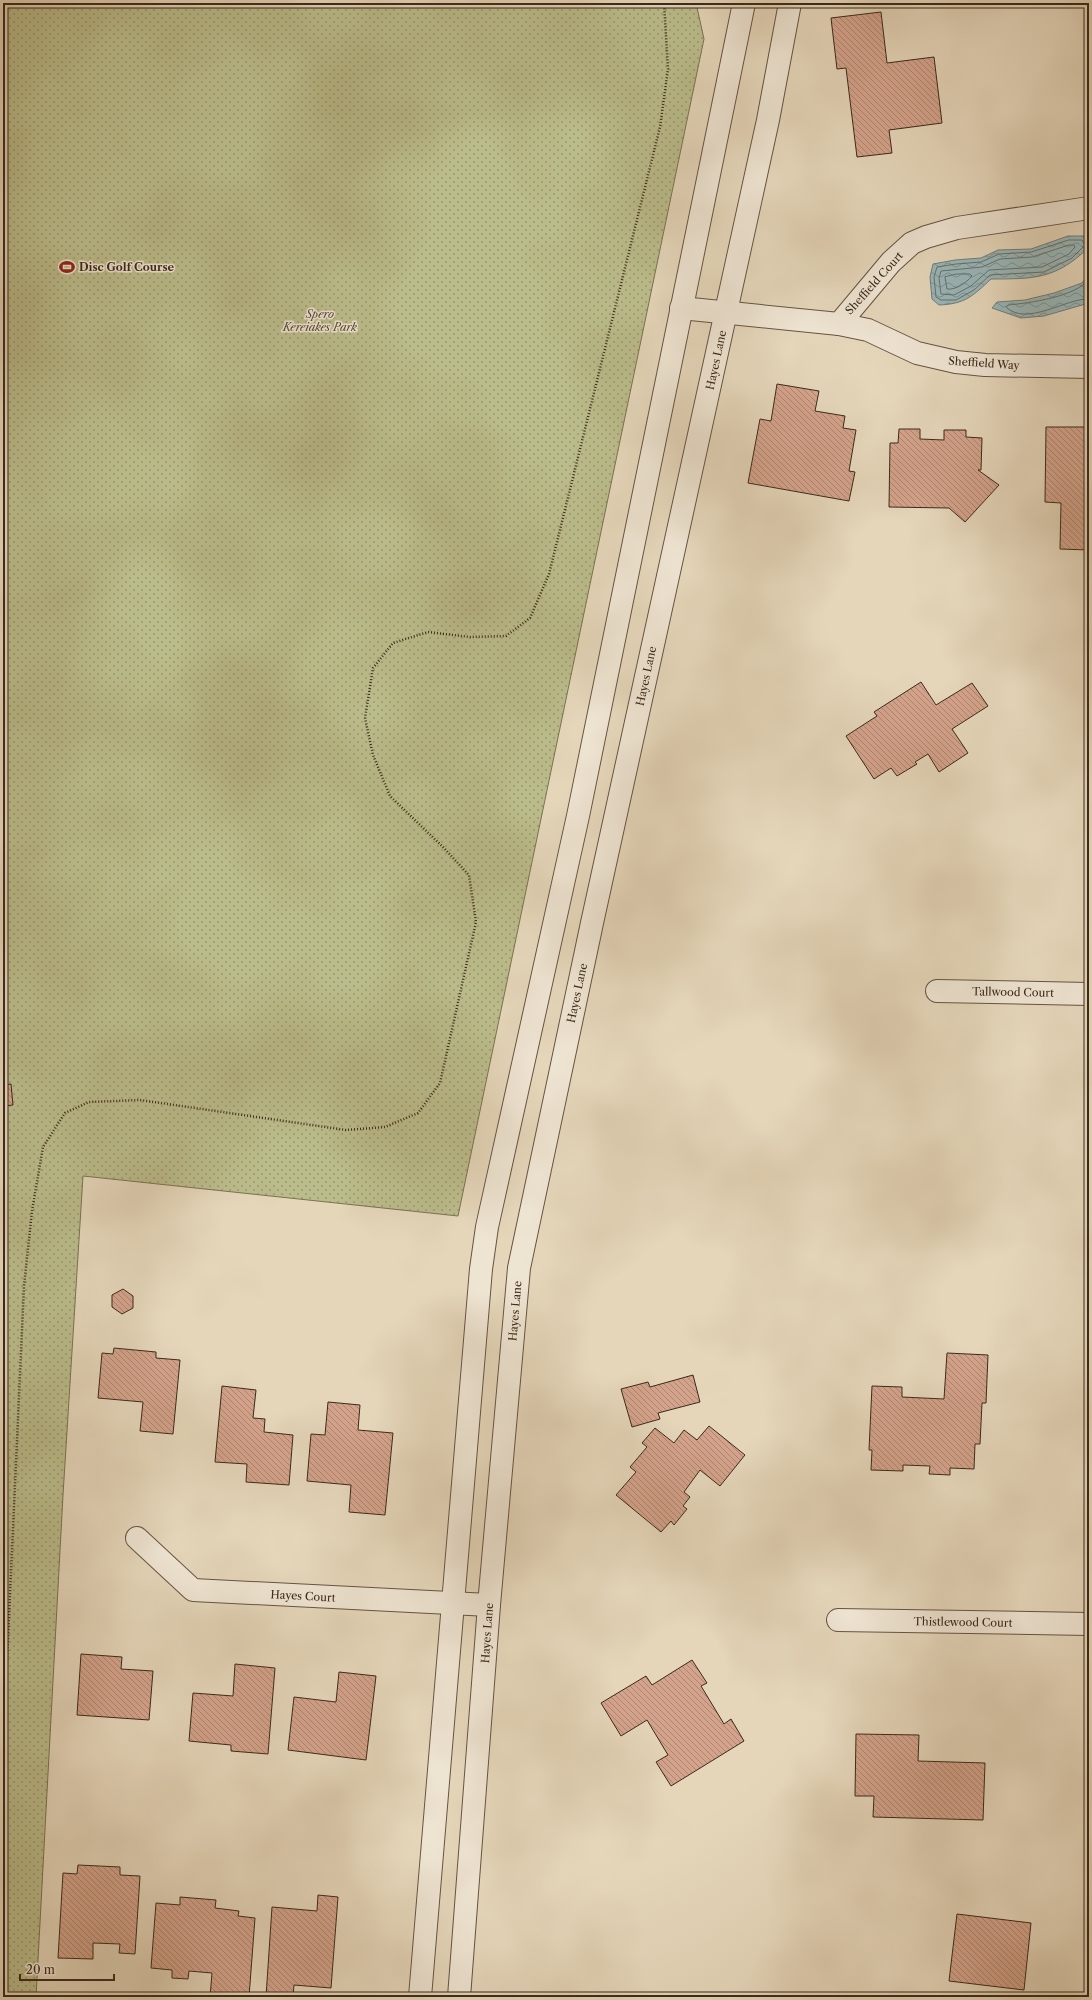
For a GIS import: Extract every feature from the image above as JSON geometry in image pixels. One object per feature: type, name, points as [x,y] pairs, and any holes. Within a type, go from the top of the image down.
[{"type":"street","points":[[420,1997],[481,1269],[487,1227],[578,816],[744,3]]},
{"type":"street","name":"Hayes Lane","points":[[458,1997],[489,1605],[519,1268],[592,923],[768,120],[790,3]]},
{"type":"street","name":"Sheffield Court","points":[[682,308],[726,314],[839,324],[892,262],[912,243],[926,236],[957,228],[1089,208]]},
{"type":"street","name":"Sheffield Way","points":[[839,324],[868,330],[917,353],[956,362],[985,365],[1089,367]]},
{"type":"street","name":"Tallwood Court","points":[[937,991],[1089,994]]},
{"type":"street","name":"Hayes Court","points":[[137,1538],[193,1590],[489,1605]]},
{"type":"street","name":"Thistlewood Court","points":[[838,1620],[1089,1624]]},
{"type":"path","points":[[3,1750],[24,1286],[32,1211],[43,1147],[64,1112],[89,1102],[140,1100],[346,1130],[385,1127],[418,1112],[440,1083],[476,922],[469,875],[443,846],[390,796],[373,755],[365,718],[373,668],[392,643],[428,632],[470,637],[506,636],[530,618],[549,574],[660,127],[668,69],[664,3]]},
{"type":"green space","name":"Spero Kereiakes Park","points":[[3,3],[696,3],[704,39],[458,1216],[83,1176],[63,1495],[36,1997],[3,1997]]},
{"type":"water","points":[[1068,236],[1086,236],[1088,248],[1065,266],[1055,271],[1044,275],[1020,279],[991,279],[968,298],[956,303],[939,305],[932,299],[930,277],[933,264],[955,260],[981,258],[998,250],[1031,249]]},
{"type":"water","points":[[1089,273],[1089,303],[1044,316],[1021,318],[992,308],[997,302],[1025,300],[1054,293],[1082,283]]},
{"type":"building","points":[[881,12],[887,63],[934,57],[942,123],[889,130],[892,153],[857,157],[846,68],[837,69],[831,18]]},
{"type":"building","points":[[777,384],[819,391],[815,411],[845,416],[843,428],[856,430],[849,471],[855,472],[849,501],[748,483],[760,419],[771,421]]},
{"type":"building","points":[[1046,427],[1089,427],[1089,550],[1060,549],[1061,503],[1045,502]]},
{"type":"building","points":[[899,429],[920,429],[920,439],[944,440],[944,430],[966,430],[966,437],[982,438],[981,470],[978,470],[999,485],[965,522],[949,508],[889,507],[890,443],[898,443]]},
{"type":"building","points":[[921,682],[936,705],[972,683],[988,706],[952,729],[968,753],[939,772],[928,754],[915,762],[917,764],[897,776],[891,768],[874,779],[846,736],[877,716],[874,712]]},
{"type":"building","points":[[11,1084],[13,1105],[3,1106],[3,1085]]},
{"type":"building","points":[[123,1289],[133,1296],[133,1308],[122,1314],[112,1307],[112,1295]]},
{"type":"building","points":[[114,1348],[156,1352],[156,1358],[180,1360],[173,1434],[140,1431],[143,1402],[98,1398],[102,1353],[113,1354]]},
{"type":"building","points":[[947,1353],[988,1355],[986,1403],[982,1403],[980,1444],[975,1444],[974,1469],[950,1468],[950,1475],[929,1474],[930,1466],[903,1465],[903,1471],[871,1470],[872,1450],[869,1450],[872,1386],[902,1387],[902,1397],[944,1399]]},
{"type":"building","points":[[693,1375],[700,1402],[658,1413],[660,1419],[632,1427],[621,1389],[648,1382],[650,1387]]},
{"type":"building","points":[[222,1386],[256,1390],[253,1418],[265,1419],[264,1432],[293,1435],[289,1485],[246,1482],[247,1464],[215,1462]]},
{"type":"building","points":[[328,1402],[360,1405],[358,1430],[393,1433],[385,1515],[349,1512],[351,1485],[307,1481],[311,1434],[325,1435]]},
{"type":"building","points":[[709,1426],[745,1455],[720,1486],[700,1470],[684,1492],[690,1497],[683,1506],[687,1509],[674,1525],[671,1521],[661,1532],[616,1495],[636,1472],[630,1467],[647,1447],[642,1443],[655,1428],[674,1443],[684,1430],[697,1440]]},
{"type":"building","points":[[81,1654],[122,1657],[121,1669],[153,1671],[149,1720],[77,1715]]},
{"type":"building","points":[[692,1660],[707,1683],[701,1686],[724,1724],[731,1719],[744,1741],[671,1786],[656,1762],[668,1755],[647,1720],[621,1736],[601,1703],[646,1676],[652,1685]]},
{"type":"building","points":[[235,1664],[275,1668],[268,1754],[231,1751],[231,1745],[189,1741],[193,1693],[233,1696]]},
{"type":"building","points":[[339,1672],[376,1676],[366,1760],[288,1750],[294,1697],[336,1702]]},
{"type":"building","points":[[856,1734],[919,1735],[918,1761],[985,1763],[983,1820],[873,1817],[874,1796],[855,1796]]},
{"type":"building","points":[[78,1865],[120,1867],[120,1875],[140,1876],[135,1954],[119,1953],[120,1944],[93,1943],[93,1959],[58,1958],[63,1873],[77,1874]]},
{"type":"building","points":[[318,1895],[338,1897],[331,1988],[294,1985],[293,1997],[266,1997],[272,1907],[317,1911]]},
{"type":"building","points":[[180,1897],[216,1900],[215,1908],[239,1911],[238,1916],[255,1918],[249,1997],[210,1997],[212,1973],[189,1971],[188,1979],[172,1978],[172,1970],[151,1968],[156,1903],[180,1905]]},
{"type":"building","points":[[957,1914],[1031,1923],[1024,1990],[949,1981]]},
{"type":"place","name":"Disc Golf Course","points":[[67,267]]}]
